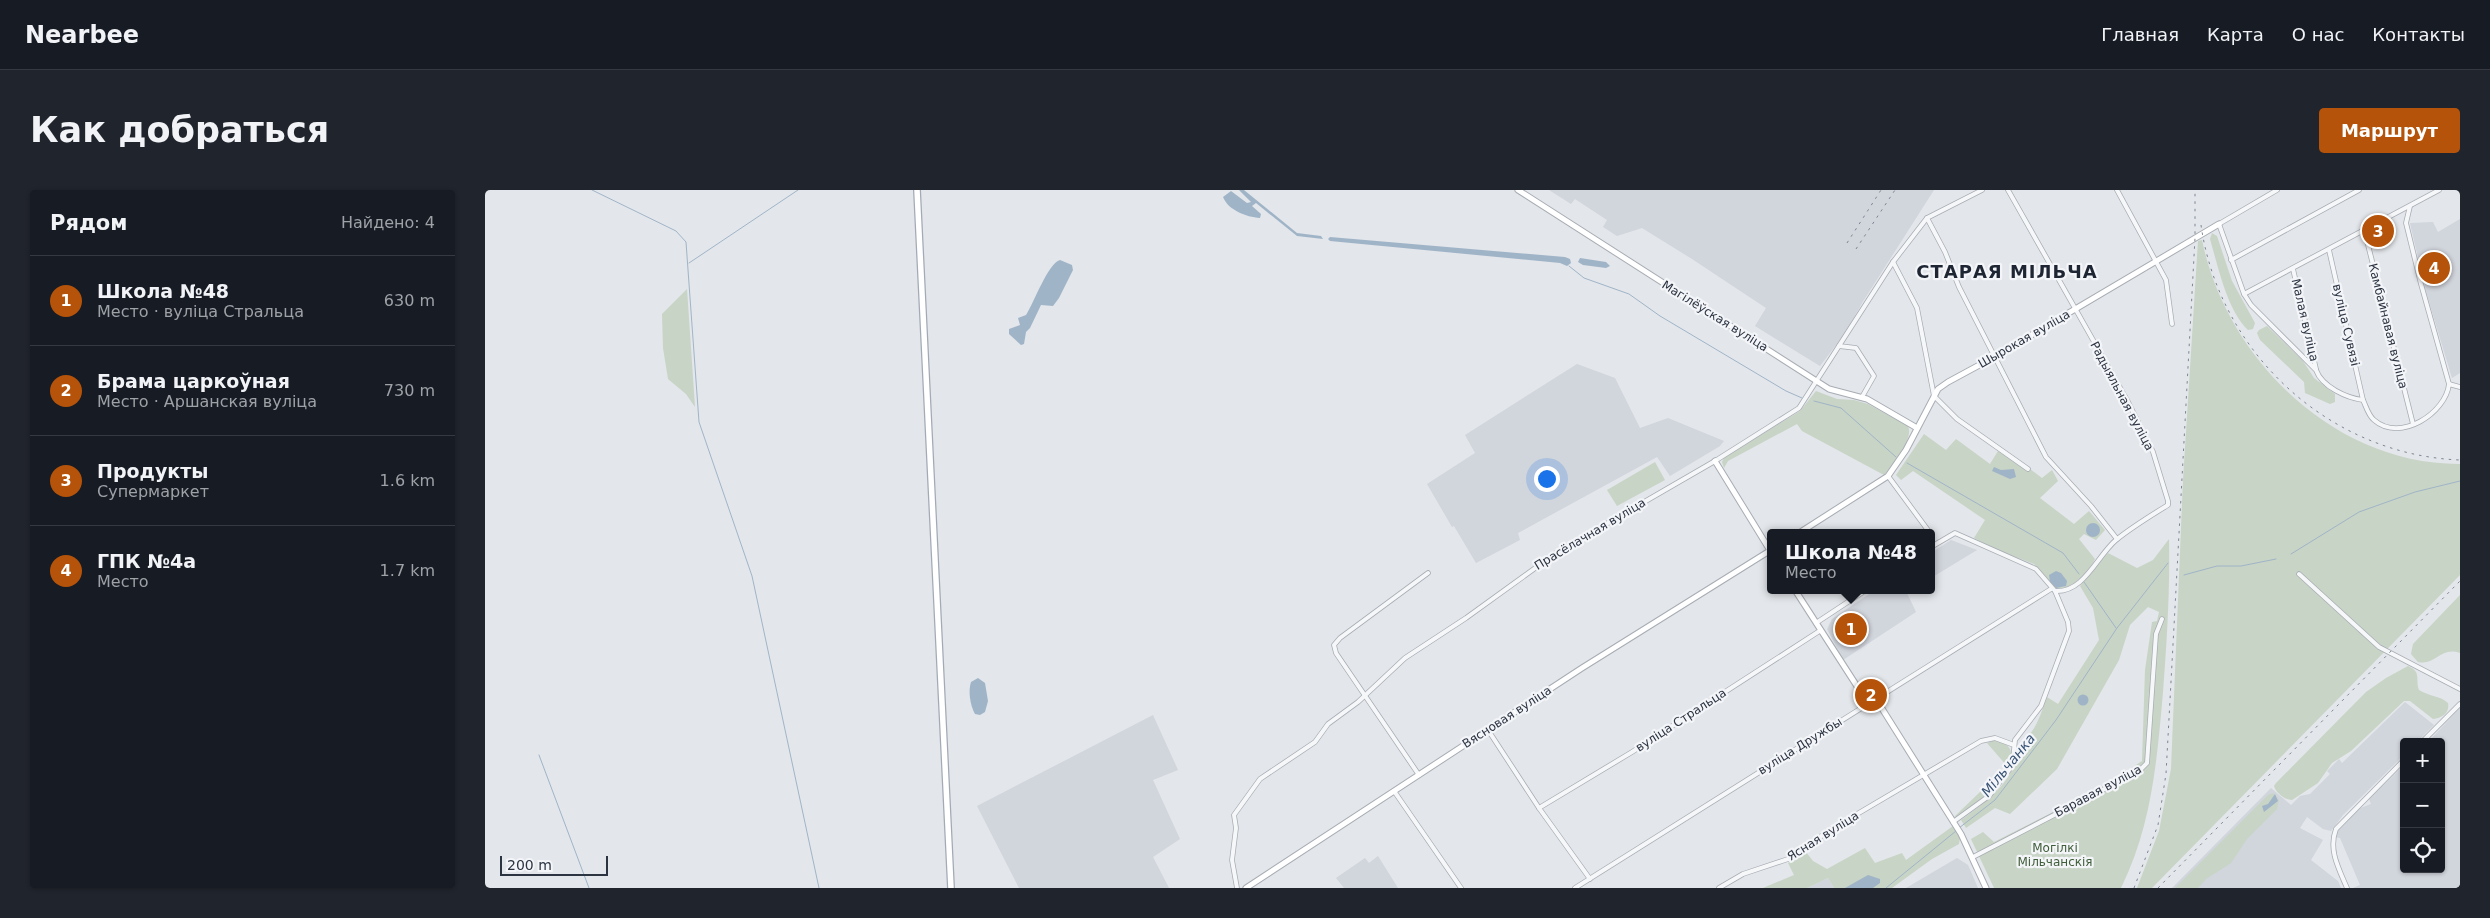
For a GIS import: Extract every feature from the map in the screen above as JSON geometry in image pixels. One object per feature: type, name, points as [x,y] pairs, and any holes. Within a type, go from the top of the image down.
[{"type":"main road","points":[[917,190],[951,888]]},
{"type":"street","name":"Магілёўская вуліца","points":[[1518,190],[1815,381],[1837,393],[1862,397],[1889,410],[1917,428]]},
{"type":"street","points":[[1981,190],[1927,218],[1945,252],[1959,287],[2046,457],[2091,506],[2117,539]]},
{"type":"street","name":"Радыяльная вуліца","points":[[2009,190],[2127,400],[2153,452],[2168,501],[2167,505],[2117,539],[2081,581],[2065,590],[2053,590]]},
{"type":"street","points":[[2117,190],[2166,280],[2172,324]]},
{"type":"street","points":[[2277,190],[2219,224],[2244,294],[2251,304],[2316,370],[2318,375],[2350,398],[2363,400]]},
{"type":"street","points":[[2231,260],[2359,190]]},
{"type":"street","points":[[2244,294],[2439,190]]},
{"type":"street","points":[[2410,206],[2406,223],[2449,384],[2445,399],[2435,411],[2413,424]]},
{"type":"street","name":"Прасёлачная вуліца","points":[[1237,888],[1232,860],[1235,828],[1234,815],[1259,779],[1315,742],[1328,724],[1405,658],[1467,618],[1528,572],[1715,461],[1799,408],[1808,397],[1815,381],[1893,262],[1927,218]]},
{"type":"street","name":"Шырокая вуліца","points":[[1934,396],[1938,389],[1948,382],[2219,224]]},
{"type":"street","name":"Камбайнавая вуліца","points":[[2367,229],[2365,233],[2413,424]]},
{"type":"street","name":"вуліца Сувязі","points":[[2329,250],[2363,400],[2373,420],[2379,424],[2396,428],[2406,428],[2413,424]]},
{"type":"street","points":[[1893,262],[1917,308],[1934,396],[1957,419],[2028,469]]},
{"type":"street","name":"Малая вуліца","points":[[2293,269],[2316,370]]},
{"type":"street","points":[[1839,346],[1856,348],[1874,376],[1862,397]]},
{"type":"street","points":[[2449,384],[2460,387]]},
{"type":"street","points":[[1805,529],[1888,476],[1901,458],[1934,396]]},
{"type":"street","points":[[1715,461],[1767,545]]},
{"type":"street","points":[[1888,476],[1926,529]]},
{"type":"street","points":[[1935,540],[1937,543],[1955,533],[2000,555],[2032,566],[2053,590],[2068,622],[2069,631],[2041,706],[2016,738],[2013,745],[2011,766],[1995,789],[1981,803],[1954,823]]},
{"type":"street","name":"Вясновая вуліца","points":[[1246,888],[1582,668],[1767,553]]},
{"type":"street","points":[[1419,775],[1336,653],[1334,645],[1340,638],[1428,573]]},
{"type":"street","points":[[2299,574],[2379,648],[2460,689]]},
{"type":"street","name":"вуліца Дружбы","points":[[1575,888],[1871,700],[2053,590]]},
{"type":"street","points":[[1798,594],[1862,694],[1881,707],[1961,834],[1986,888]]},
{"type":"street","points":[[1817,623],[1860,594]]},
{"type":"street","name":"Баравая вуліца","points":[[1973,857],[2139,771],[2147,763],[2156,634],[2162,619]]},
{"type":"street","name":"вуліца Стральца","points":[[1539,808],[1632,752],[1821,630]]},
{"type":"street","points":[[2426,738],[2460,704]]},
{"type":"street","points":[[1488,730],[1539,808],[1590,879]]},
{"type":"street","name":"Ясная вуліца","points":[[1719,888],[1743,874],[1788,859],[1830,830],[1925,776],[1985,739],[1995,738],[2013,745]]},
{"type":"street","points":[[2347,888],[2333,851],[2333,838],[2336,829],[2400,764]]},
{"type":"street","points":[[1394,791],[1461,888]]},
{"type":"shaded area","points":[[1549,190],[1934,190],[1862,303],[1846,332],[1820,366],[1755,326],[1766,308],[1692,259],[1642,228],[1617,236],[1603,227],[1607,220],[1575,199],[1571,204]]},
{"type":"shaded area","points":[[2460,219],[2460,373],[2452,378],[2426,292],[2410,223],[2433,222],[2438,232]]},
{"type":"shaded area","points":[[1577,364],[1615,378],[1640,428],[1668,418],[1724,441],[1720,446],[1670,476],[1657,457],[1518,533],[1520,540],[1476,563],[1427,484],[1475,453],[1465,435]]},
{"type":"shaded area","points":[[1951,540],[1977,550],[1935,576],[1935,550]]},
{"type":"shaded area","points":[[1869,594],[1907,594],[1916,612],[1843,660],[1827,629],[1832,619]]},
{"type":"shaded area","points":[[2405,702],[2434,725],[2421,738],[2400,738],[2400,759],[2343,815],[2331,831],[2323,829],[2307,817],[2300,828],[2323,840],[2311,860],[2338,881],[2341,888],[2172,888],[2271,788],[2291,805],[2300,796],[2310,794],[2330,774],[2327,771],[2339,759],[2342,763]]},
{"type":"shaded area","points":[[2460,708],[2460,888],[2353,888],[2360,885],[2340,838],[2335,837],[2336,834],[2340,826],[2358,809],[2371,804],[2369,799],[2400,769],[2400,873],[2445,873],[2445,738],[2432,738]]},
{"type":"shaded area","points":[[1153,715],[1178,770],[1153,780],[1180,839],[1153,857],[1169,888],[1019,888],[977,806]]},
{"type":"shaded area","points":[[1378,856],[1398,888],[1344,888],[1336,878],[1365,858],[1369,863]]},
{"type":"shaded area","points":[[1957,858],[1968,865],[1978,888],[1906,888]]},
{"type":"shaded area","points":[[1828,878],[1834,888],[1807,888]]},
{"type":"green space","points":[[2212,233],[2217,236],[2232,281],[2255,323],[2253,329],[2248,330],[2234,311],[2229,300],[2210,239]]},
{"type":"green space","points":[[2202,240],[2215,284],[2235,325],[2261,363],[2293,397],[2329,425],[2370,446],[2414,460],[2460,464],[2460,575],[2152,888],[2137,888],[2159,831],[2171,769],[2183,480],[2198,241]]},
{"type":"green space","points":[[687,289],[695,407],[686,394],[668,379],[663,348],[662,314]]},
{"type":"green space","points":[[2267,326],[2303,361],[2314,378],[2335,394],[2335,402],[2330,404],[2305,393],[2304,382],[2260,340],[2257,333]]},
{"type":"green space","points":[[1816,391],[1837,399],[1854,400],[1868,404],[1908,426],[1909,432],[1905,445],[1884,475],[1802,431],[1797,424],[1728,461],[1724,468],[1722,462],[1724,458],[1800,411]]},
{"type":"green space","points":[[1924,434],[1946,450],[1956,439],[1990,464],[1998,451],[2027,471],[2030,469],[2042,478],[2052,470],[2058,481],[2040,498],[2074,524],[2089,511],[2105,530],[2096,540],[2084,534],[2079,539],[2095,559],[2084,575],[2067,587],[2054,588],[2034,564],[1992,548],[1974,538],[1985,520],[1913,471],[1901,480],[1896,475]]},
{"type":"green space","points":[[1655,462],[1665,480],[1617,506],[1607,490]]},
{"type":"green space","name":"Могілкі Мільчанскія","points":[[2169,539],[2167,634],[2155,767],[2140,840],[2121,888],[1994,888],[1971,839],[1983,832],[1994,842],[2106,785],[2142,761],[2145,670],[2152,622],[2157,621],[2159,612],[2148,607],[2130,625],[2119,660],[2057,769],[2010,814],[1995,808],[1966,828],[1961,820],[1985,802],[2006,780],[2015,763],[2018,747],[2033,730],[2047,697],[2058,704],[2099,640],[2093,608],[2080,586],[2108,553],[2137,568],[2153,560]]},
{"type":"green space","points":[[2460,595],[2460,653],[2448,652],[2429,661],[2418,662],[2411,654],[2413,644]]},
{"type":"green space","points":[[2408,666],[2417,673],[2419,690],[2448,703],[2448,710],[2445,714],[2433,719],[2410,701],[2404,701],[2351,751],[2332,763],[2318,783],[2292,800],[2279,794],[2274,786],[2276,783],[2366,692]]},
{"type":"green space","points":[[1995,740],[2008,746],[2011,756],[2008,768],[1989,794],[1964,813],[1954,817],[2007,766],[1987,743]]},
{"type":"green space","points":[[2273,793],[2279,800],[2277,809],[2247,839],[2231,863],[2206,879],[2198,888],[2175,888],[2268,795]]},
{"type":"green space","points":[[1953,826],[1960,838],[1959,844],[1932,859],[1892,888],[1834,888],[1828,878],[1807,888],[1763,888],[1794,875],[1788,863],[1806,852],[1813,861],[1827,869],[1865,848],[1875,863],[1902,853],[1906,860]]},
{"type":"water","points":[[1239,190],[1244,190],[1297,233],[1321,236],[1323,239],[1297,236],[1256,203],[1252,206],[1261,214],[1260,218],[1238,212],[1225,202],[1223,197],[1231,191],[1247,203],[1251,202]]},
{"type":"water","points":[[1330,237],[1565,257],[1570,259],[1571,263],[1567,266],[1560,263],[1330,241],[1328,239]]},
{"type":"water","points":[[1580,258],[1606,262],[1610,266],[1606,268],[1583,265],[1578,262]]},
{"type":"water","points":[[1060,260],[1072,265],[1073,270],[1053,306],[1041,305],[1030,328],[1026,332],[1024,344],[1021,345],[1009,334],[1009,329],[1020,325],[1018,318],[1026,315],[1046,276],[1055,263]]},
{"type":"water","points":[[1994,467],[2001,470],[2014,469],[2016,477],[2010,479],[1992,471]]},
{"type":"water","points":[[2093,523],[2098,525],[2100,530],[2098,535],[2093,537],[2088,535],[2086,530],[2088,525]]},
{"type":"water","points":[[2056,571],[2061,573],[2067,581],[2066,586],[2056,588],[2050,582],[2049,575]]},
{"type":"water","points":[[978,678],[985,683],[988,701],[985,712],[980,715],[975,714],[970,694],[971,682]]},
{"type":"water","points":[[2083,694],[2089,700],[2083,706],[2077,700]]},
{"type":"water","points":[[2275,794],[2278,801],[2264,812],[2262,806],[2268,804]]},
{"type":"water","points":[[1868,875],[1880,879],[1880,883],[1873,888],[1845,888]]},
{"type":"waterway","points":[[592,190],[676,231],[686,242],[699,422],[752,576],[819,888]]},
{"type":"waterway","points":[[689,263],[798,190]]},
{"type":"waterway","points":[[1569,266],[1584,278],[1629,294],[1660,316],[1786,391],[1802,398]]},
{"type":"waterway","points":[[1814,401],[1841,408],[1896,457]]},
{"type":"waterway","points":[[1907,463],[2063,553],[2079,574]]},
{"type":"waterway","points":[[2291,554],[2359,512],[2415,492],[2460,481]]},
{"type":"waterway","points":[[2184,575],[2217,566],[2241,566],[2276,559]]},
{"type":"waterway","name":"Мільчанка","points":[[1959,828],[1995,800],[2056,720],[2117,628],[2168,563]]},
{"type":"waterway","points":[[2084,582],[2116,628]]},
{"type":"waterway","points":[[539,755],[589,888]]},
{"type":"waterway","name":"Мільчанка","points":[[1886,888],[1956,831]]},
{"type":"railway","points":[[1847,243],[1881,190]]},
{"type":"railway","points":[[1856,249],[1895,190]]},
{"type":"railway","points":[[2134,888],[2158,825],[2166,774],[2195,238],[2195,190]]},
{"type":"railway","points":[[2201,225],[2212,272],[2231,315],[2257,354],[2289,389],[2326,417],[2367,439],[2412,454],[2460,460]]},
{"type":"railway","points":[[2158,888],[2460,581]]},
{"type":"place","name":"Продукты","points":[[2378,231]]},
{"type":"place","name":"ГПК №4а","points":[[2434,268]]},
{"type":"place","name":"Школа №48","points":[[1851,629]]},
{"type":"place","name":"Брама царкоўная","points":[[1871,695]]},
{"type":"district","name":"СТАРАЯ МІЛЬЧА","points":[[2007,272]]}]
